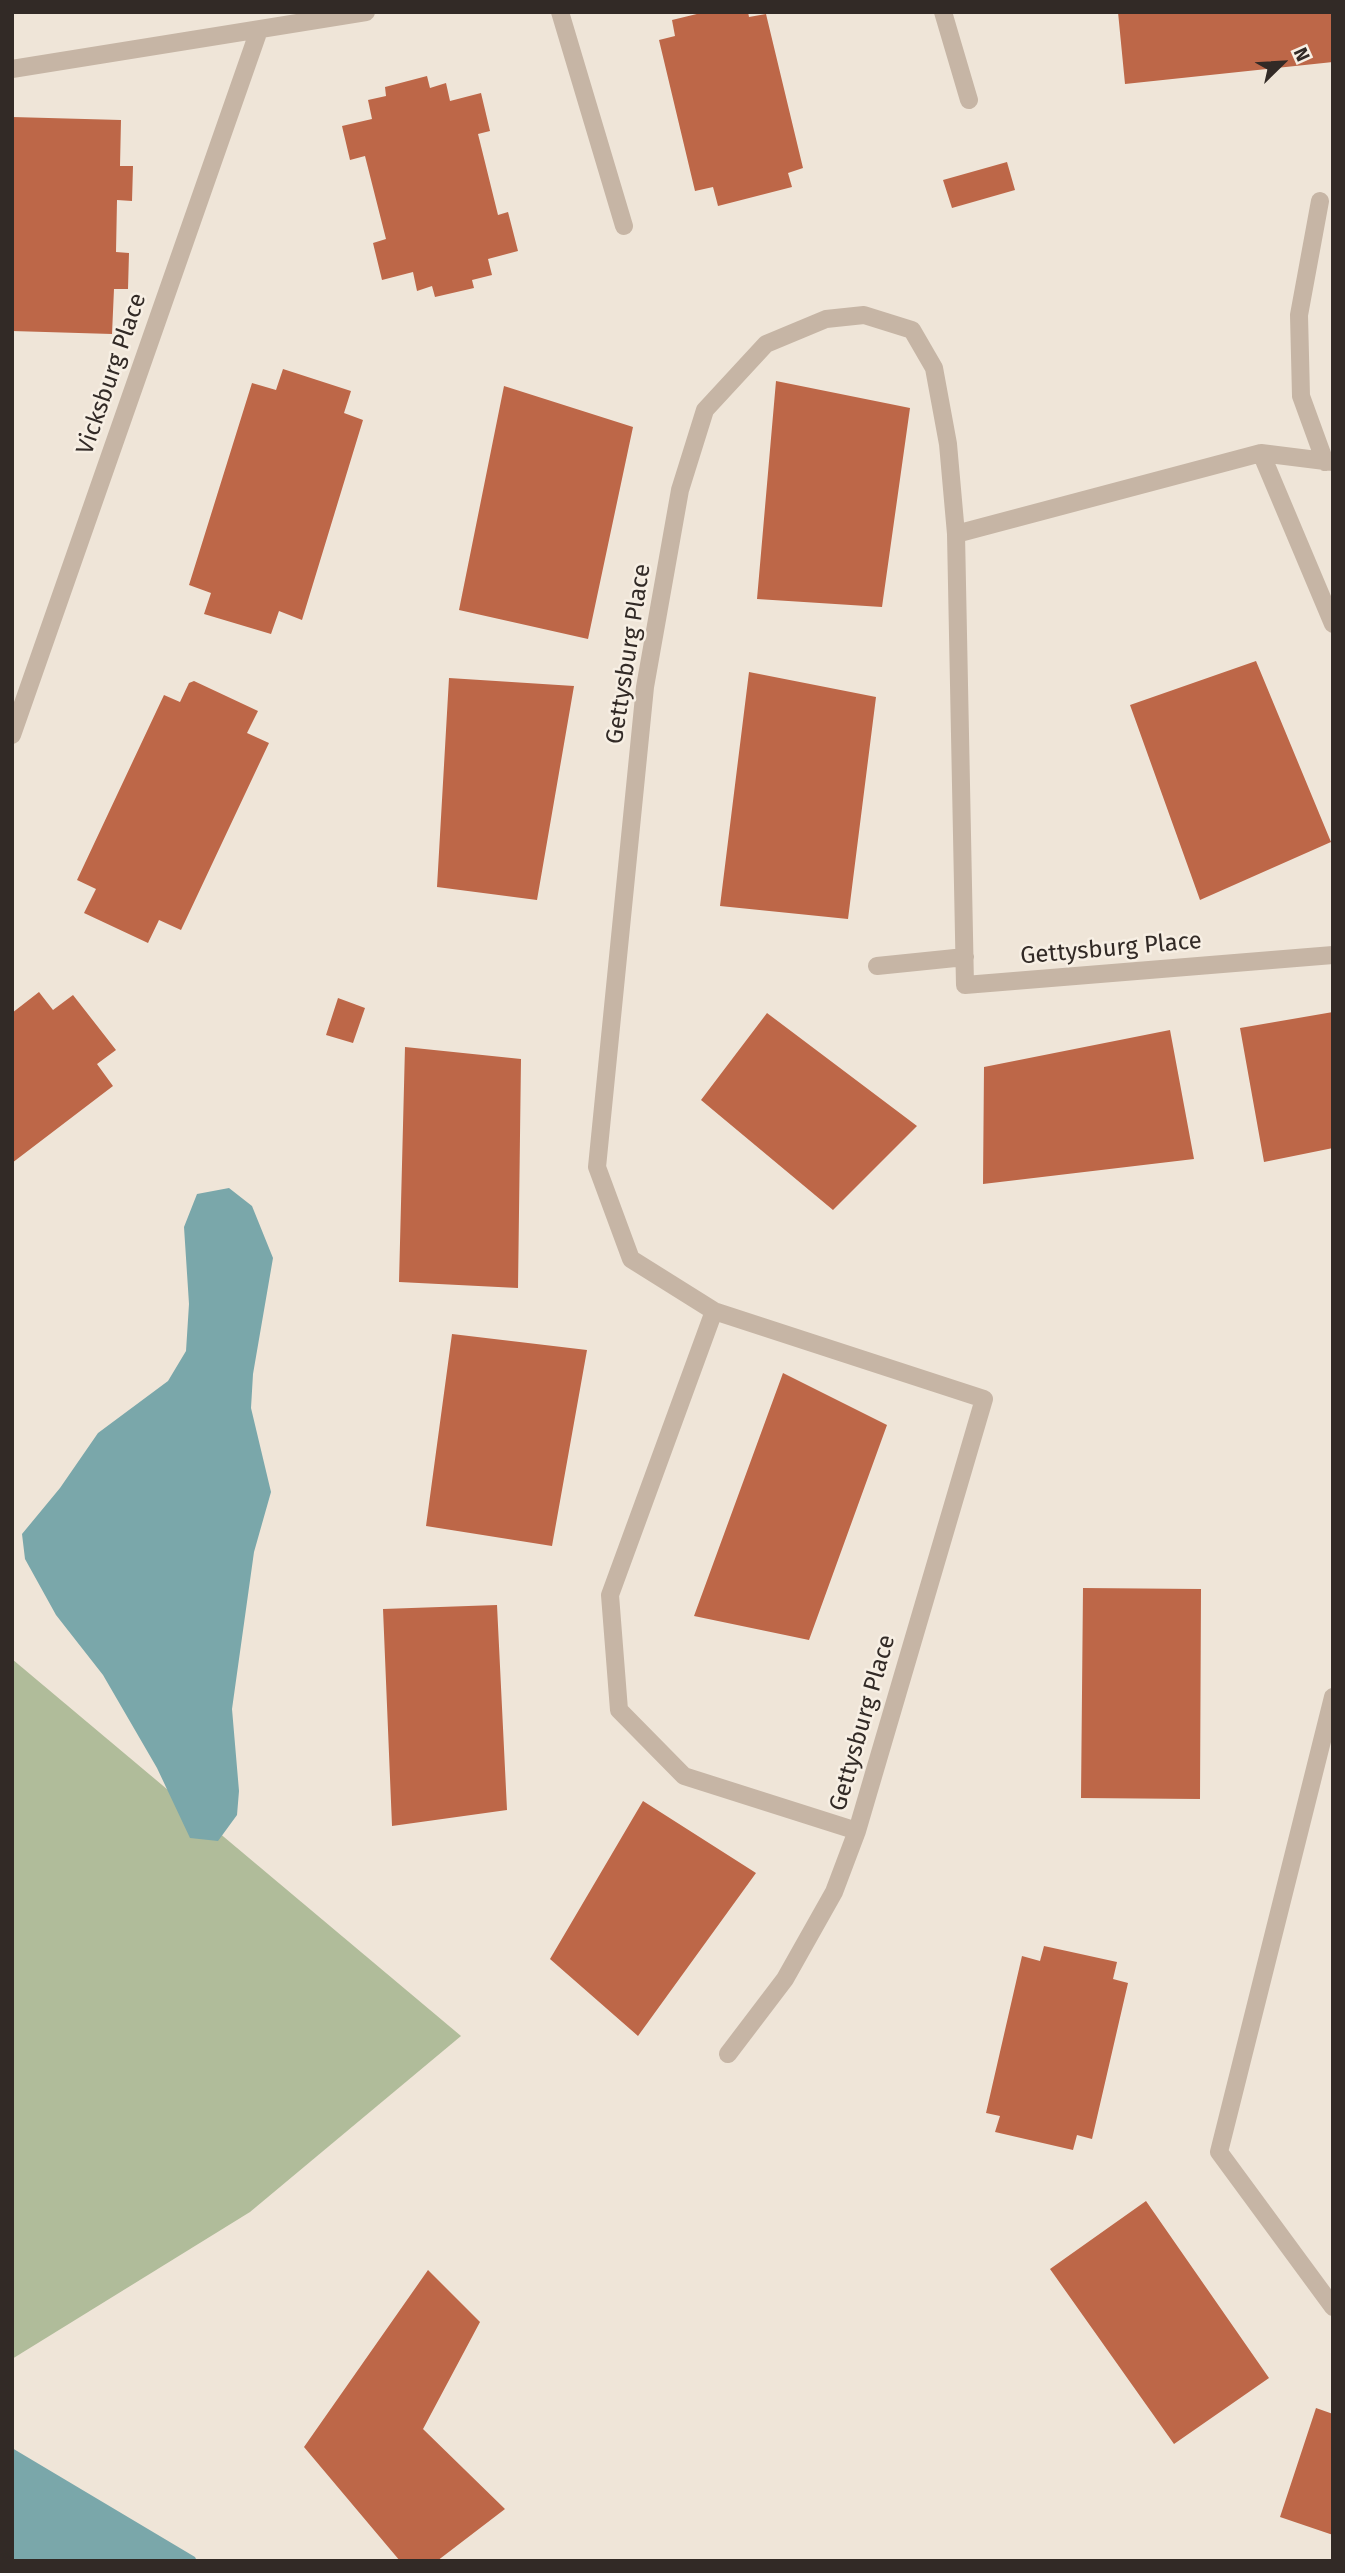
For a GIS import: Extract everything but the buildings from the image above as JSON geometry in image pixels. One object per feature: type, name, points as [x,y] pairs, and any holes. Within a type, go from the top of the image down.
[{"type":"street","points":[[12,69],[366,12]]},
{"type":"street","points":[[560,12],[624,226]]},
{"type":"street","points":[[943,12],[969,100]]},
{"type":"street","name":"Vicksburg Place","points":[[12,735],[259,30]]},
{"type":"street","points":[[1320,201],[1299,315],[1301,396],[1329,462]]},
{"type":"street","name":"Gettysburg Place","points":[[714,1311],[610,1595],[619,1710],[684,1776],[857,1831],[984,1399],[714,1311],[631,1259],[597,1167],[645,687],[680,490],[705,410],[766,344],[825,319],[864,315],[912,330],[934,368],[948,444],[956,534],[965,985],[1333,956]]},
{"type":"street","points":[[956,534],[1261,453],[1329,462]]},
{"type":"street","points":[[1261,453],[1333,624]]},
{"type":"street","points":[[877,966],[965,957]]},
{"type":"street","points":[[1333,1697],[1219,2152],[1333,2307]]},
{"type":"street","points":[[728,2054],[785,1979],[834,1892],[857,1831]]},
{"type":"green space","points":[[12,1659],[461,2036],[250,2212],[12,2359]]},
{"type":"water","points":[[229,1188],[252,1206],[273,1258],[253,1374],[251,1408],[271,1492],[254,1552],[232,1709],[239,1791],[237,1815],[218,1841],[190,1838],[157,1768],[103,1675],[56,1615],[25,1559],[22,1534],[60,1488],[98,1433],[168,1381],[186,1351],[189,1304],[184,1227],[197,1194]]},
{"type":"water","points":[[12,2448],[195,2557],[197,2561],[12,2561]]}]
